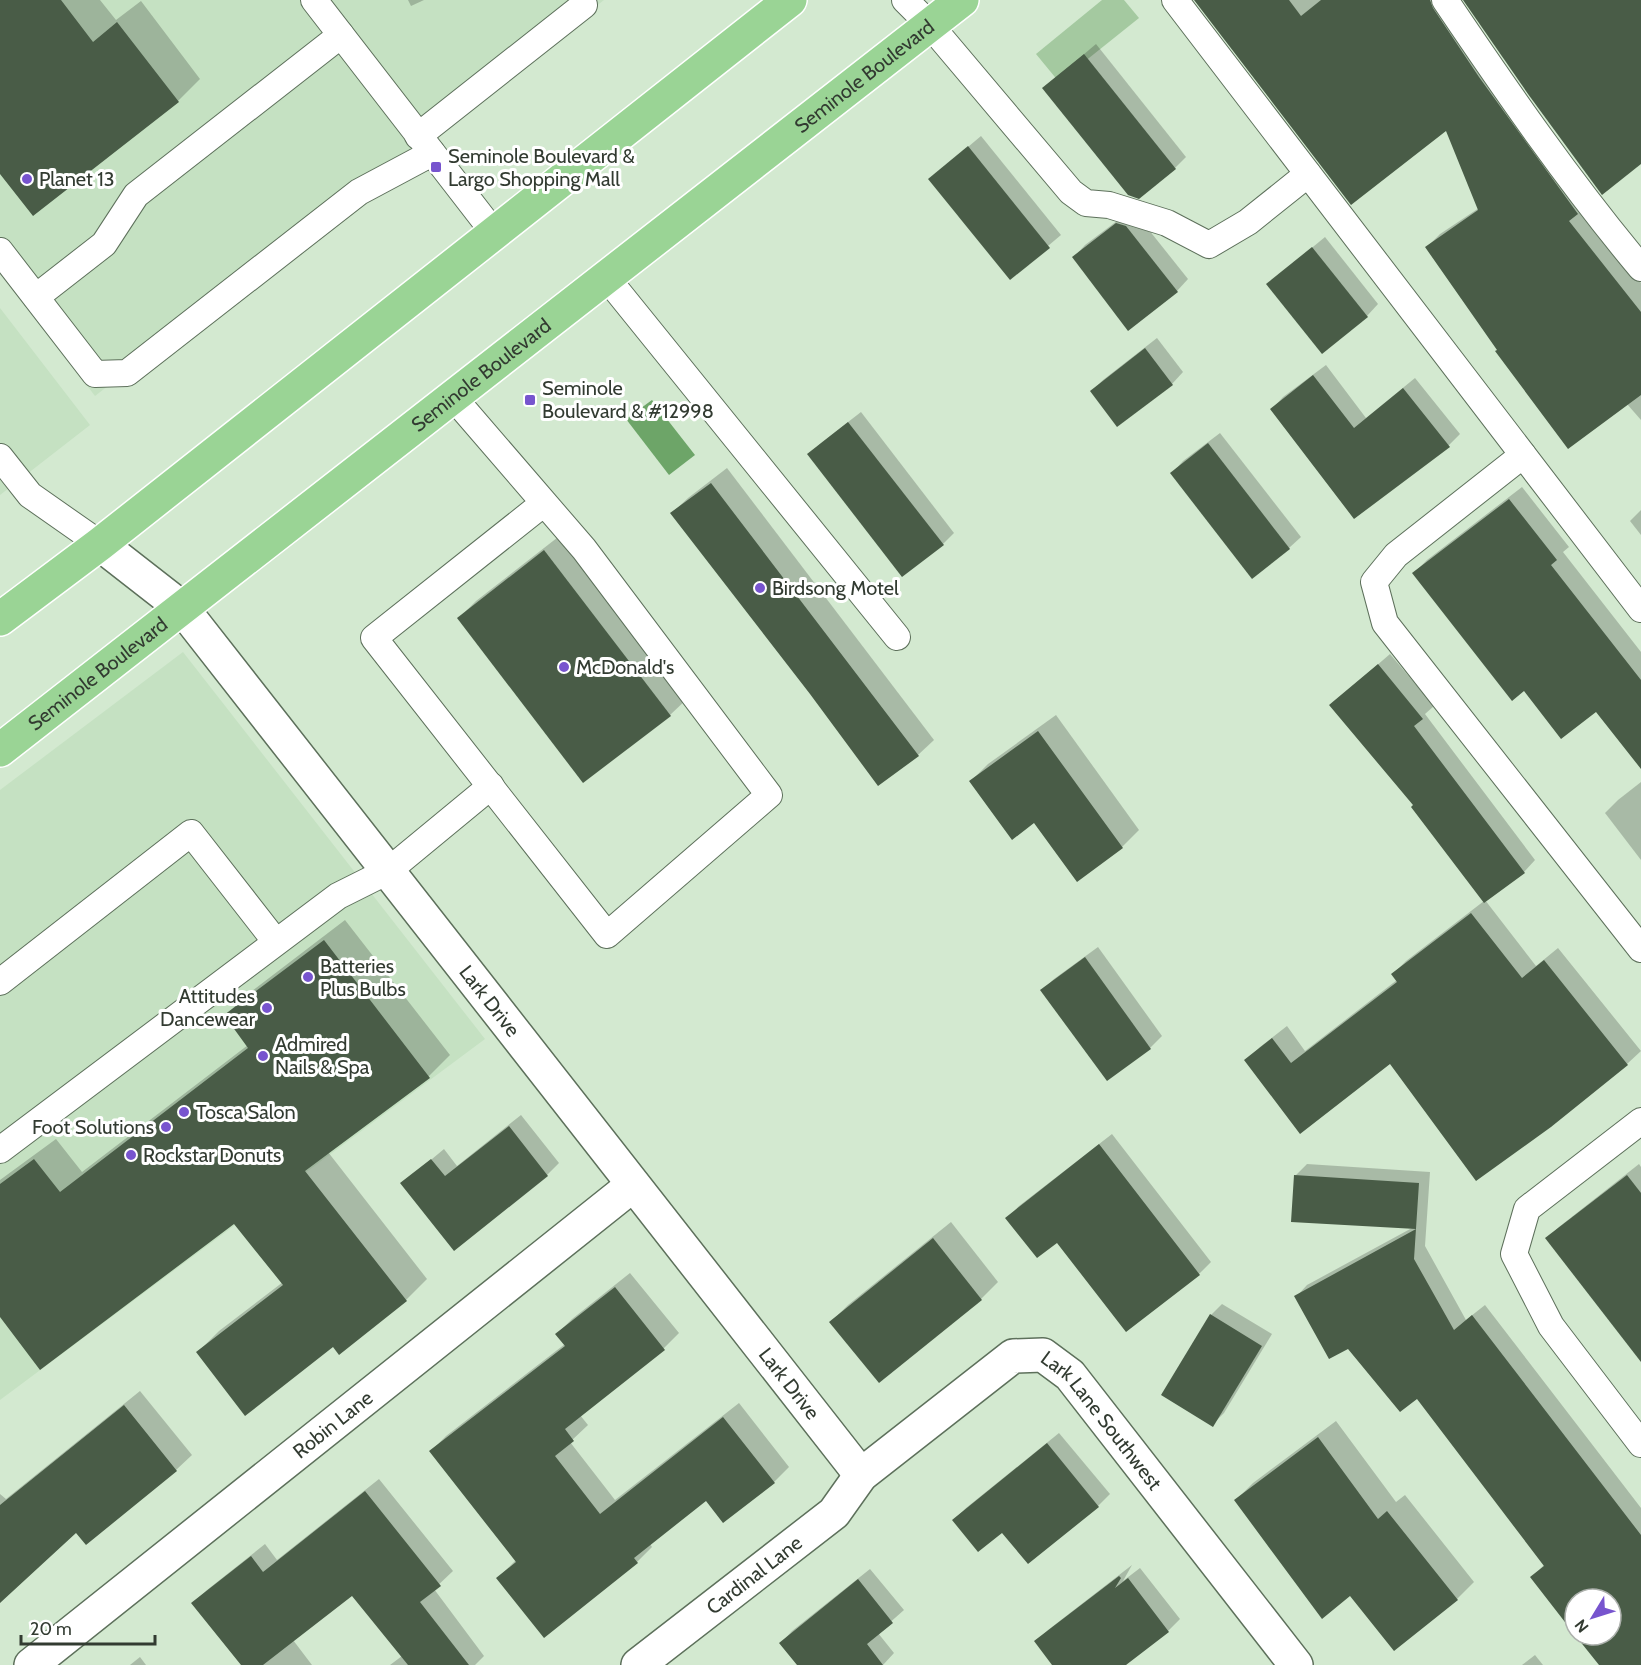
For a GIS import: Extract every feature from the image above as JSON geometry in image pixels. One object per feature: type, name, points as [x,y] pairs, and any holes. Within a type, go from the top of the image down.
[{"type":"main road","points":[[0,619],[100,544],[790,0]]},
{"type":"main road","name":"Seminole Boulevard","points":[[0,750],[962,0]]},
{"type":"street","name":"Lark Drive","points":[[100,544],[182,608],[861,1475]]},
{"type":"street","name":"Robin Lane","points":[[31,1665],[633,1185]]},
{"type":"street","name":"Lark Lane Southwest","points":[[861,1475],[1013,1356],[1043,1355],[1070,1375],[1296,1665]]},
{"type":"street","name":"Cardinal Lane","points":[[638,1665],[834,1512],[861,1475]]},
{"type":"lane","points":[[314,0],[495,234]]},
{"type":"lane","points":[[905,0],[930,25],[1071,192],[1086,203],[1109,205],[1167,223],[1209,245],[1248,222],[1308,174]]},
{"type":"lane","points":[[1175,0],[1641,609]]},
{"type":"lane","points":[[1445,0],[1492,70],[1601,220],[1641,268]]},
{"type":"lane","points":[[0,251],[95,374],[127,373],[358,192],[425,145],[584,5]]},
{"type":"lane","points":[[36,297],[104,244],[136,195],[341,35]]},
{"type":"lane","points":[[606,277],[897,637]]},
{"type":"lane","points":[[453,397],[584,549],[769,795],[607,935],[374,638],[544,503]]},
{"type":"lane","points":[[1523,455],[1396,555],[1374,582],[1385,623],[1641,950]]},
{"type":"lane","points":[[0,458],[30,495],[100,544]]},
{"type":"lane","points":[[0,1150],[338,896],[388,871],[490,786]]},
{"type":"lane","points":[[0,982],[191,833],[276,942]]},
{"type":"lane","points":[[1641,1121],[1527,1209],[1514,1254],[1551,1326],[1641,1444]]},
{"type":"shaded area","points":[[0,0],[604,0],[95,396],[0,272]]},
{"type":"shaded area","points":[[1102,0],[1124,0],[1139,18],[1059,82],[1036,54]]},
{"type":"shaded area","points":[[0,308],[90,425],[0,495]]},
{"type":"shaded area","points":[[652,400],[695,455],[669,475],[626,419]]},
{"type":"shaded area","points":[[183,652],[485,1039],[0,1400],[0,790]]},
{"type":"building","points":[[0,0],[61,0],[93,42],[117,22],[179,102],[33,216],[0,174]]},
{"type":"building","points":[[1194,0],[1289,0],[1301,16],[1321,0],[1430,0],[1479,77],[1578,214],[1569,221],[1641,312],[1641,395],[1568,449],[1495,351],[1497,350],[1425,247],[1478,210],[1446,131],[1351,205]]},
{"type":"building","points":[[1463,0],[1641,0],[1641,164],[1602,195]]},
{"type":"building","points":[[1084,54],[1176,169],[1139,199],[1128,195],[1042,88]]},
{"type":"building","points":[[968,146],[1050,248],[1010,280],[928,179]]},
{"type":"building","points":[[1116,223],[1126,226],[1178,292],[1128,331],[1072,257]]},
{"type":"building","points":[[1312,247],[1368,317],[1322,354],[1266,284]]},
{"type":"building","points":[[1145,348],[1173,385],[1117,427],[1090,391]]},
{"type":"building","points":[[1313,375],[1354,428],[1403,388],[1450,447],[1354,519],[1270,409]]},
{"type":"building","points":[[848,422],[944,545],[902,577],[807,454]]},
{"type":"building","points":[[1208,443],[1290,549],[1252,579],[1170,473]]},
{"type":"building","name":"Birdsong Motel","points":[[711,483],[919,756],[878,786],[670,513]]},
{"type":"building","points":[[1509,499],[1557,560],[1551,565],[1641,680],[1641,769],[1596,712],[1561,739],[1524,691],[1512,701],[1412,573]]},
{"type":"building","name":"McDonald's","points":[[544,550],[671,716],[583,783],[457,618]]},
{"type":"building","points":[[1378,664],[1423,719],[1414,726],[1525,873],[1484,903],[1411,807],[1413,805],[1329,705]]},
{"type":"building","points":[[1038,731],[1123,848],[1077,882],[1034,823],[1012,840],[969,781]]},
{"type":"building","points":[[1471,913],[1522,978],[1544,960],[1628,1065],[1551,1127],[1476,1181],[1390,1064],[1300,1134],[1244,1060],[1272,1038],[1291,1063],[1397,982],[1391,974]]},
{"type":"building","points":[[324,940],[430,1078],[305,1171],[407,1301],[339,1355],[333,1347],[245,1416],[196,1352],[283,1285],[234,1224],[40,1370],[0,1317],[0,1184],[34,1159],[60,1192],[248,1048],[224,1015]]},
{"type":"building","points":[[1085,957],[1151,1049],[1107,1081],[1040,990]]},
{"type":"building","points":[[509,1126],[548,1176],[454,1251],[400,1183],[431,1159],[445,1176]]},
{"type":"building","points":[[1099,1144],[1200,1275],[1126,1332],[1057,1243],[1037,1258],[1005,1218]]},
{"type":"building","points":[[1294,1175],[1419,1183],[1416,1229],[1291,1222]]},
{"type":"building","points":[[1627,1175],[1641,1193],[1641,1362],[1545,1238]]},
{"type":"building","points":[[1416,1229],[1414,1259],[1454,1330],[1472,1315],[1641,1535],[1641,1665],[1599,1665],[1585,1647],[1623,1647],[1623,1587],[1563,1587],[1563,1620],[1530,1577],[1544,1566],[1417,1399],[1400,1412],[1348,1349],[1329,1359],[1294,1296]]},
{"type":"building","points":[[933,1238],[982,1300],[879,1383],[829,1322]]},
{"type":"building","points":[[615,1287],[665,1350],[565,1429],[574,1441],[555,1456],[600,1514],[723,1417],[775,1483],[723,1523],[706,1501],[634,1558],[638,1563],[544,1638],[496,1578],[516,1562],[429,1451],[565,1346],[555,1334]]},
{"type":"building","points":[[1210,1314],[1262,1346],[1213,1427],[1161,1395]]},
{"type":"building","points":[[124,1405],[177,1471],[86,1545],[76,1533],[0,1603],[0,1505]]},
{"type":"building","points":[[1318,1437],[1378,1519],[1387,1511],[1458,1600],[1394,1651],[1350,1596],[1322,1619],[1234,1500]]},
{"type":"building","points":[[1047,1443],[1099,1507],[1028,1564],[1002,1533],[978,1552],[952,1520]]},
{"type":"building","points":[[365,1491],[441,1586],[420,1602],[469,1665],[408,1665],[352,1596],[263,1665],[241,1665],[191,1603],[251,1556],[263,1572]]},
{"type":"building","points":[[1119,1576],[1121,1578],[1115,1588],[1128,1578],[1169,1632],[1126,1665],[1052,1665],[1034,1641]]},
{"type":"building","points":[[858,1579],[893,1623],[867,1644],[883,1665],[797,1665],[779,1643]]},
{"type":"place","name":"Seminole Boulevard & Largo Shopping Mall","points":[[436,167]]},
{"type":"place","name":"Planet 13","points":[[27,179]]},
{"type":"place","name":"Seminole Boulevard & #12998","points":[[530,400]]},
{"type":"place","name":"Birdsong Motel","points":[[760,588]]},
{"type":"place","name":"McDonald's","points":[[564,667]]},
{"type":"place","name":"Batteries Plus Bulbs","points":[[308,977]]},
{"type":"place","name":"Attitudes Dancewear","points":[[267,1008]]},
{"type":"place","name":"Admired Nails & Spa","points":[[263,1056]]},
{"type":"place","name":"Tosca Salon","points":[[184,1112]]},
{"type":"place","name":"Foot Solutions","points":[[166,1127]]},
{"type":"place","name":"Rockstar Donuts","points":[[131,1155]]}]
